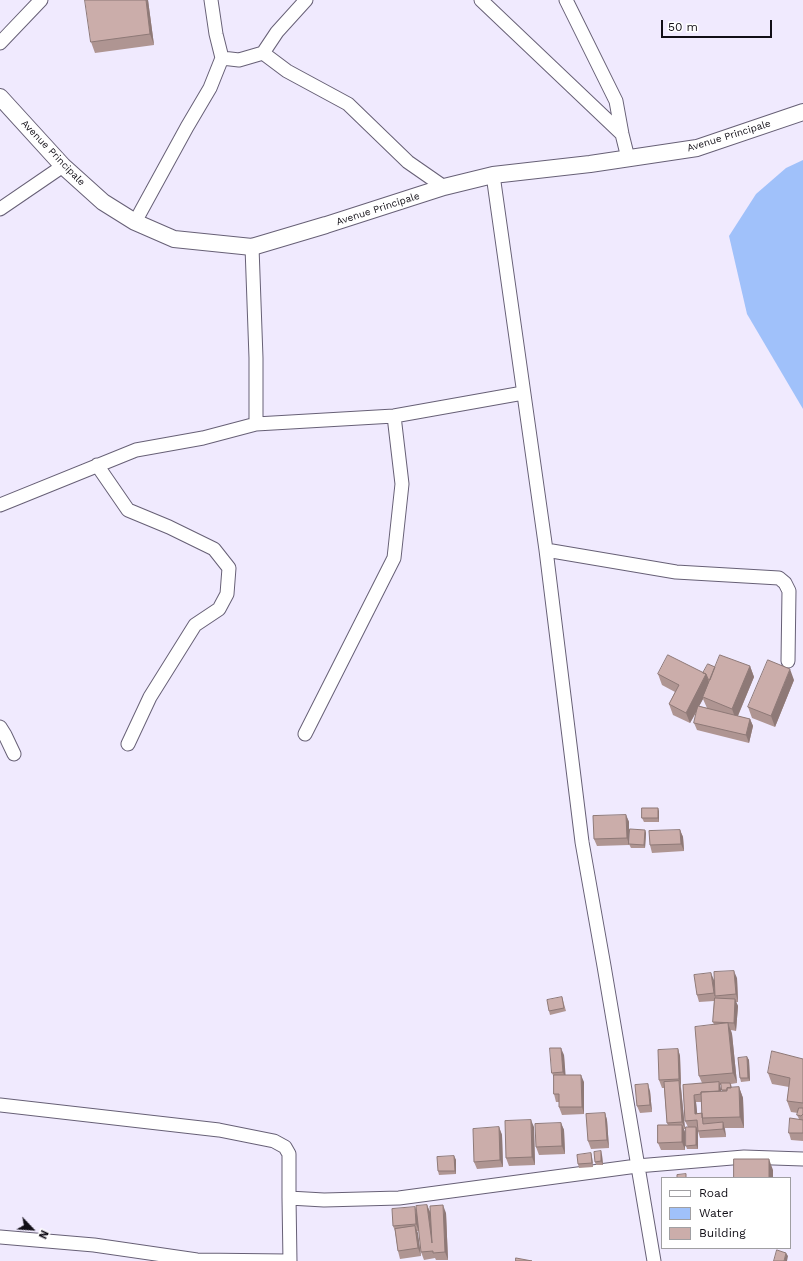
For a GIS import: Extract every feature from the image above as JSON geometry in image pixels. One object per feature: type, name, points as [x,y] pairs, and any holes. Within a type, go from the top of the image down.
[{"type":"street","points":[[0,43],[41,0]]},
{"type":"street","points":[[135,222],[210,88],[222,58],[216,34],[211,0]]},
{"type":"street","points":[[222,58],[239,60],[263,53],[277,32],[306,0]]},
{"type":"street","points":[[481,0],[622,134]]},
{"type":"street","points":[[566,0],[616,101],[628,158]]},
{"type":"street","points":[[263,53],[287,71],[348,104],[408,162],[444,187]]},
{"type":"street","name":"Avenue Principale","points":[[0,97],[63,166],[102,202],[135,222],[174,239],[252,247],[444,187],[493,175],[697,148],[803,112]]},
{"type":"street","points":[[0,210],[63,166]]},
{"type":"street","points":[[493,175],[546,550],[582,842],[654,1261]]},
{"type":"street","points":[[252,247],[256,358],[256,424]]},
{"type":"street","points":[[0,505],[136,450],[204,438],[256,424],[394,416],[523,393]]},
{"type":"street","points":[[305,734],[394,558],[402,484],[394,416]]},
{"type":"street","points":[[97,465],[128,510],[169,527],[214,549],[229,568],[227,594],[219,609],[195,625],[150,697],[128,744]]},
{"type":"street","points":[[546,550],[676,572],[779,578],[785,583],[789,591],[788,661]]},
{"type":"street","points":[[0,727],[14,754]]},
{"type":"street","points":[[0,1105],[219,1130],[274,1141],[286,1147],[290,1154],[288,1198],[290,1261]]},
{"type":"street","points":[[288,1198],[324,1200],[399,1198],[638,1166],[744,1157],[803,1159]]},
{"type":"street","points":[[0,1237],[94,1245],[197,1260],[286,1261]]},
{"type":"water","points":[[803,160],[803,409],[747,314],[729,236],[756,194],[786,168]]},
{"type":"building","points":[[85,0],[146,0],[150,34],[91,42]]},
{"type":"building","points":[[668,655],[706,674],[686,713],[669,704],[679,685],[658,674]]},
{"type":"building","points":[[720,655],[750,666],[732,709],[703,697]]},
{"type":"building","points":[[768,660],[790,669],[771,716],[748,707]]},
{"type":"building","points":[[708,664],[715,667],[710,680],[706,674],[703,673]]},
{"type":"building","points":[[698,706],[750,719],[746,735],[694,723]]},
{"type":"building","points":[[642,808],[658,808],[658,818],[642,818]]},
{"type":"building","points":[[626,815],[627,838],[594,839],[593,816]]},
{"type":"building","points":[[630,829],[645,830],[644,845],[629,844]]},
{"type":"building","points":[[680,830],[681,844],[650,845],[649,831]]},
{"type":"building","points":[[734,971],[736,994],[715,996],[714,972]]},
{"type":"building","points":[[711,973],[714,993],[697,995],[694,975]]},
{"type":"building","points":[[562,997],[564,1008],[549,1011],[547,1000]]},
{"type":"building","points":[[715,998],[735,999],[734,1023],[713,1022]]},
{"type":"building","points":[[728,1023],[733,1073],[699,1076],[695,1027]]},
{"type":"building","points":[[550,1048],[561,1048],[563,1072],[552,1073]]},
{"type":"building","points":[[678,1049],[679,1079],[659,1080],[658,1050]]},
{"type":"building","points":[[772,1051],[803,1059],[803,1103],[787,1101],[790,1078],[768,1073]]},
{"type":"building","points":[[747,1057],[748,1078],[740,1078],[738,1058]]},
{"type":"building","points":[[554,1075],[581,1075],[582,1107],[559,1107],[559,1094],[554,1094]]},
{"type":"building","points":[[679,1081],[682,1122],[667,1123],[664,1082]]},
{"type":"building","points":[[719,1082],[719,1091],[701,1092],[701,1094],[694,1095],[695,1114],[702,1113],[703,1124],[723,1122],[723,1129],[698,1131],[697,1120],[685,1121],[683,1085]]},
{"type":"building","points":[[721,1083],[730,1083],[731,1088],[722,1090]]},
{"type":"building","points":[[648,1084],[650,1105],[637,1106],[635,1085]]},
{"type":"building","points":[[739,1087],[740,1117],[702,1118],[701,1092],[727,1091],[727,1088]]},
{"type":"building","points":[[799,1108],[803,1108],[803,1114],[801,1116],[797,1115]]},
{"type":"building","points":[[605,1113],[607,1140],[588,1141],[586,1114]]},
{"type":"building","points":[[790,1118],[803,1120],[803,1133],[789,1133]]},
{"type":"building","points":[[531,1120],[532,1157],[506,1158],[505,1121]]},
{"type":"building","points":[[561,1123],[562,1146],[536,1147],[535,1124]]},
{"type":"building","points":[[658,1125],[682,1125],[682,1142],[658,1143]]},
{"type":"building","points":[[499,1127],[500,1160],[474,1162],[473,1129]]},
{"type":"building","points":[[686,1127],[696,1127],[696,1145],[686,1146]]},
{"type":"building","points":[[601,1151],[601,1161],[595,1162],[594,1152]]},
{"type":"building","points":[[591,1153],[592,1163],[578,1164],[577,1155]]},
{"type":"building","points":[[454,1156],[455,1171],[438,1171],[437,1157]]},
{"type":"building","points":[[734,1159],[769,1159],[769,1177],[734,1177]]},
{"type":"building","points":[[686,1174],[686,1177],[677,1177],[677,1175]]},
{"type":"building","points":[[427,1205],[432,1243],[430,1206],[443,1205],[445,1252],[421,1252],[416,1206]]},
{"type":"building","points":[[415,1207],[416,1224],[393,1226],[392,1209]]},
{"type":"building","points":[[415,1226],[418,1248],[398,1251],[395,1229]]},
{"type":"building","points":[[777,1250],[786,1253],[784,1261],[774,1261]]},
{"type":"building","points":[[516,1258],[532,1261],[516,1261]]}]
